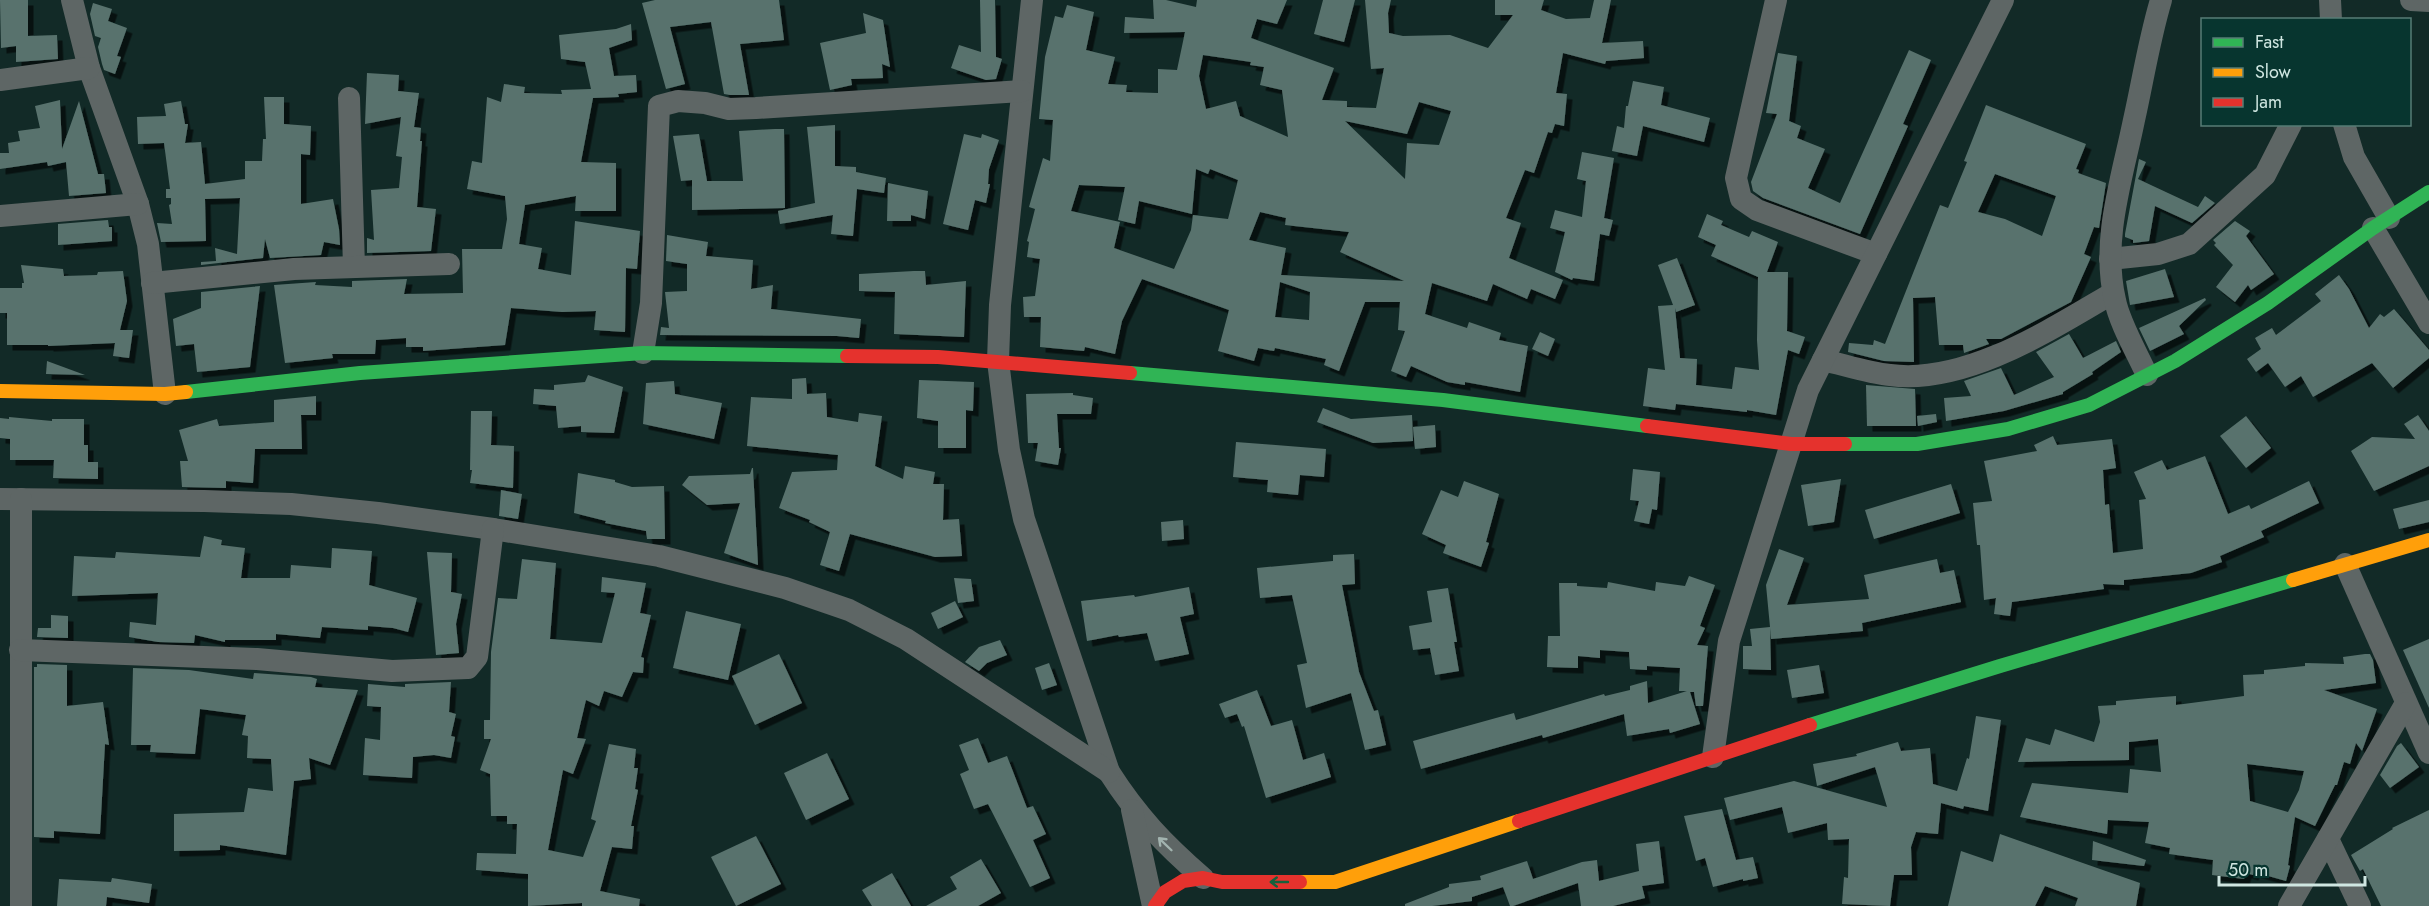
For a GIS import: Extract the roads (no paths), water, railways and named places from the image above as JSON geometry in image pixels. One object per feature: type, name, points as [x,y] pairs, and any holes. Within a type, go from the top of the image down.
[{"type":"street","points":[[72,0],[89,68],[138,204],[148,244],[165,394]]},
{"type":"street","points":[[1032,0],[1000,305],[998,361],[1009,450],[1024,519],[1109,772],[1131,806],[1158,838],[1213,880],[1238,893]]},
{"type":"street","points":[[1776,0],[1736,178],[1741,199],[1757,210],[1876,254]]},
{"type":"street","points":[[1713,757],[1729,641],[1808,390],[2003,0]]},
{"type":"street","points":[[2147,375],[2115,302],[2110,259],[2111,232],[2141,90],[2148,44],[2161,0]]},
{"type":"street","points":[[2330,0],[2331,18]]},
{"type":"street","points":[[2411,0],[2429,1]]},
{"type":"street","points":[[0,80],[89,68]]},
{"type":"street","points":[[643,353],[651,303],[659,106],[678,100],[729,109],[756,108],[1022,91]]},
{"type":"street","points":[[349,98],[354,267]]},
{"type":"street","points":[[2110,259],[2158,254],[2189,244],[2265,175],[2290,126]]},
{"type":"street","points":[[2345,126],[2354,157],[2381,223],[2429,323]]},
{"type":"street","points":[[0,391],[165,394],[360,373],[643,353],[938,357],[1443,400],[1791,444],[1917,444],[2008,429],[2089,405],[2175,361],[2268,303],[2429,192]]},
{"type":"street","points":[[0,216],[138,204]]},
{"type":"street","points":[[152,283],[294,268],[448,264]]},
{"type":"street","points":[[1823,360],[1891,375],[1931,375],[1960,369],[2046,332],[2114,293]]},
{"type":"street","points":[[21,906],[20,650],[11,499],[291,504],[494,529],[659,556],[785,588],[849,610],[906,639],[1109,772]]},
{"type":"street","points":[[20,650],[257,659],[392,671],[468,668],[477,657],[494,529]]},
{"type":"street","points":[[1154,906],[1166,892],[1183,881],[1335,882],[1713,757],[2000,666],[2429,540]]},
{"type":"street","points":[[2344,564],[2427,746]]},
{"type":"street","points":[[2289,906],[2406,703]]},
{"type":"street","points":[[1131,806],[1154,906]]},
{"type":"street","points":[[2328,839],[2360,906]]},
{"type":"street","points":[[1320,894],[1335,882]]}]
